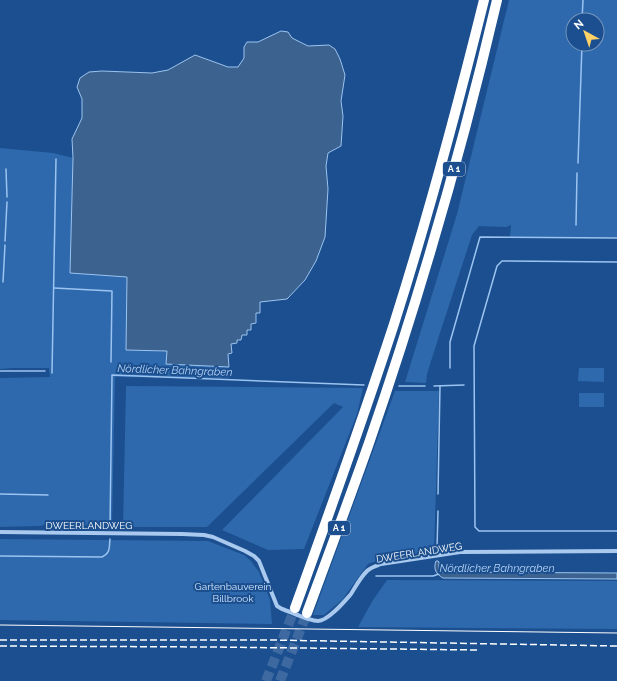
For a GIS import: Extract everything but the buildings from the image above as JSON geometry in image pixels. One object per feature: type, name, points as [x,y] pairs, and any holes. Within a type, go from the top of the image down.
[{"type":"highway","name":"A 1","points":[[295,608],[357,438],[394,323],[440,169],[484,0]]},
{"type":"highway","name":"A 1","points":[[307,613],[369,442],[419,288],[471,105],[497,0]]},
{"type":"street","name":"DWEERLANDWEG","points":[[0,532],[182,534],[213,537],[257,558],[277,606],[317,621],[328,617],[346,600],[362,576],[373,566],[381,564],[460,552],[617,551]]},
{"type":"green space","points":[[509,0],[617,0],[617,237],[510,237],[511,225],[506,227],[479,226],[472,235],[427,374],[426,383],[405,382],[457,214]]},
{"type":"green space","points":[[0,148],[53,153],[73,158],[70,272],[127,277],[167,351],[167,364],[229,367],[230,378],[115,377],[112,526],[48,524],[40,526],[0,527],[0,378],[50,377],[49,368],[0,369]]},
{"type":"green space","points":[[579,368],[604,368],[604,382],[578,381]]},
{"type":"green space","points":[[126,386],[363,388],[357,414],[304,549],[268,550],[222,530],[343,407],[334,403],[207,527],[123,527]]},
{"type":"green space","points":[[395,391],[439,391],[434,551],[384,558],[368,564],[342,600],[324,615],[313,615]]},
{"type":"green space","points":[[579,393],[604,393],[604,407],[579,407]]},
{"type":"green space","name":"Gartenbauverein Billbrook","points":[[0,539],[208,541],[244,555],[251,561],[259,572],[270,600],[272,624],[0,620]]},
{"type":"green space","points":[[387,580],[617,581],[617,629],[358,627],[373,600]]},
{"type":"shaded area","points":[[281,31],[288,32],[292,38],[308,46],[329,45],[335,49],[345,75],[341,101],[343,116],[341,146],[328,153],[326,166],[328,189],[325,237],[316,261],[305,280],[287,299],[260,302],[260,313],[256,313],[256,323],[251,324],[251,330],[247,330],[247,335],[242,335],[241,340],[237,340],[237,343],[231,344],[232,353],[228,354],[229,367],[166,364],[167,351],[126,350],[127,277],[70,273],[73,158],[72,139],[82,118],[82,99],[77,87],[80,78],[89,72],[102,71],[152,73],[168,70],[195,55],[228,67],[238,67],[244,58],[244,47],[247,42],[258,42]]},
{"type":"shaded area","points":[[436,561],[439,562],[439,569],[442,572],[617,573],[617,579],[443,578],[436,571]]},
{"type":"waterway","points":[[582,12],[583,0]]},
{"type":"waterway","points":[[578,163],[582,52]]},
{"type":"waterway","points":[[52,373],[56,159]]},
{"type":"waterway","points":[[6,169],[7,197]]},
{"type":"waterway","points":[[576,225],[577,173]]},
{"type":"waterway","points":[[5,241],[7,202]]},
{"type":"waterway","points":[[450,368],[450,342],[480,237],[617,238]]},
{"type":"waterway","points":[[3,282],[5,245]]},
{"type":"waterway","points":[[617,262],[502,261],[497,266],[474,346],[475,527],[479,531],[617,531]]},
{"type":"waterway","points":[[54,288],[112,291],[111,362]]},
{"type":"waterway","points":[[0,371],[45,371]]},
{"type":"waterway","name":"Nördlicher Bahngraben","points":[[110,528],[112,375],[364,385]]},
{"type":"waterway","points":[[434,386],[464,385]]},
{"type":"waterway","points":[[399,386],[425,386]]},
{"type":"waterway","points":[[438,494],[440,386]]},
{"type":"waterway","points":[[0,494],[48,495]]},
{"type":"waterway","points":[[437,549],[438,511]]},
{"type":"waterway","name":"Nördlicher Bahngraben","points":[[0,556],[102,557],[108,552],[110,539]]},
{"type":"waterway","name":"Nördlicher Bahngraben","points":[[376,576],[433,576],[439,574]]},
{"type":"tunnel","points":[[266,681],[295,608]]},
{"type":"tunnel","points":[[280,681],[307,613]]},
{"type":"tram line","points":[[0,625],[617,633]]},
{"type":"railway","points":[[0,640],[270,640],[617,646]]},
{"type":"railway","points":[[0,646],[479,650]]}]
